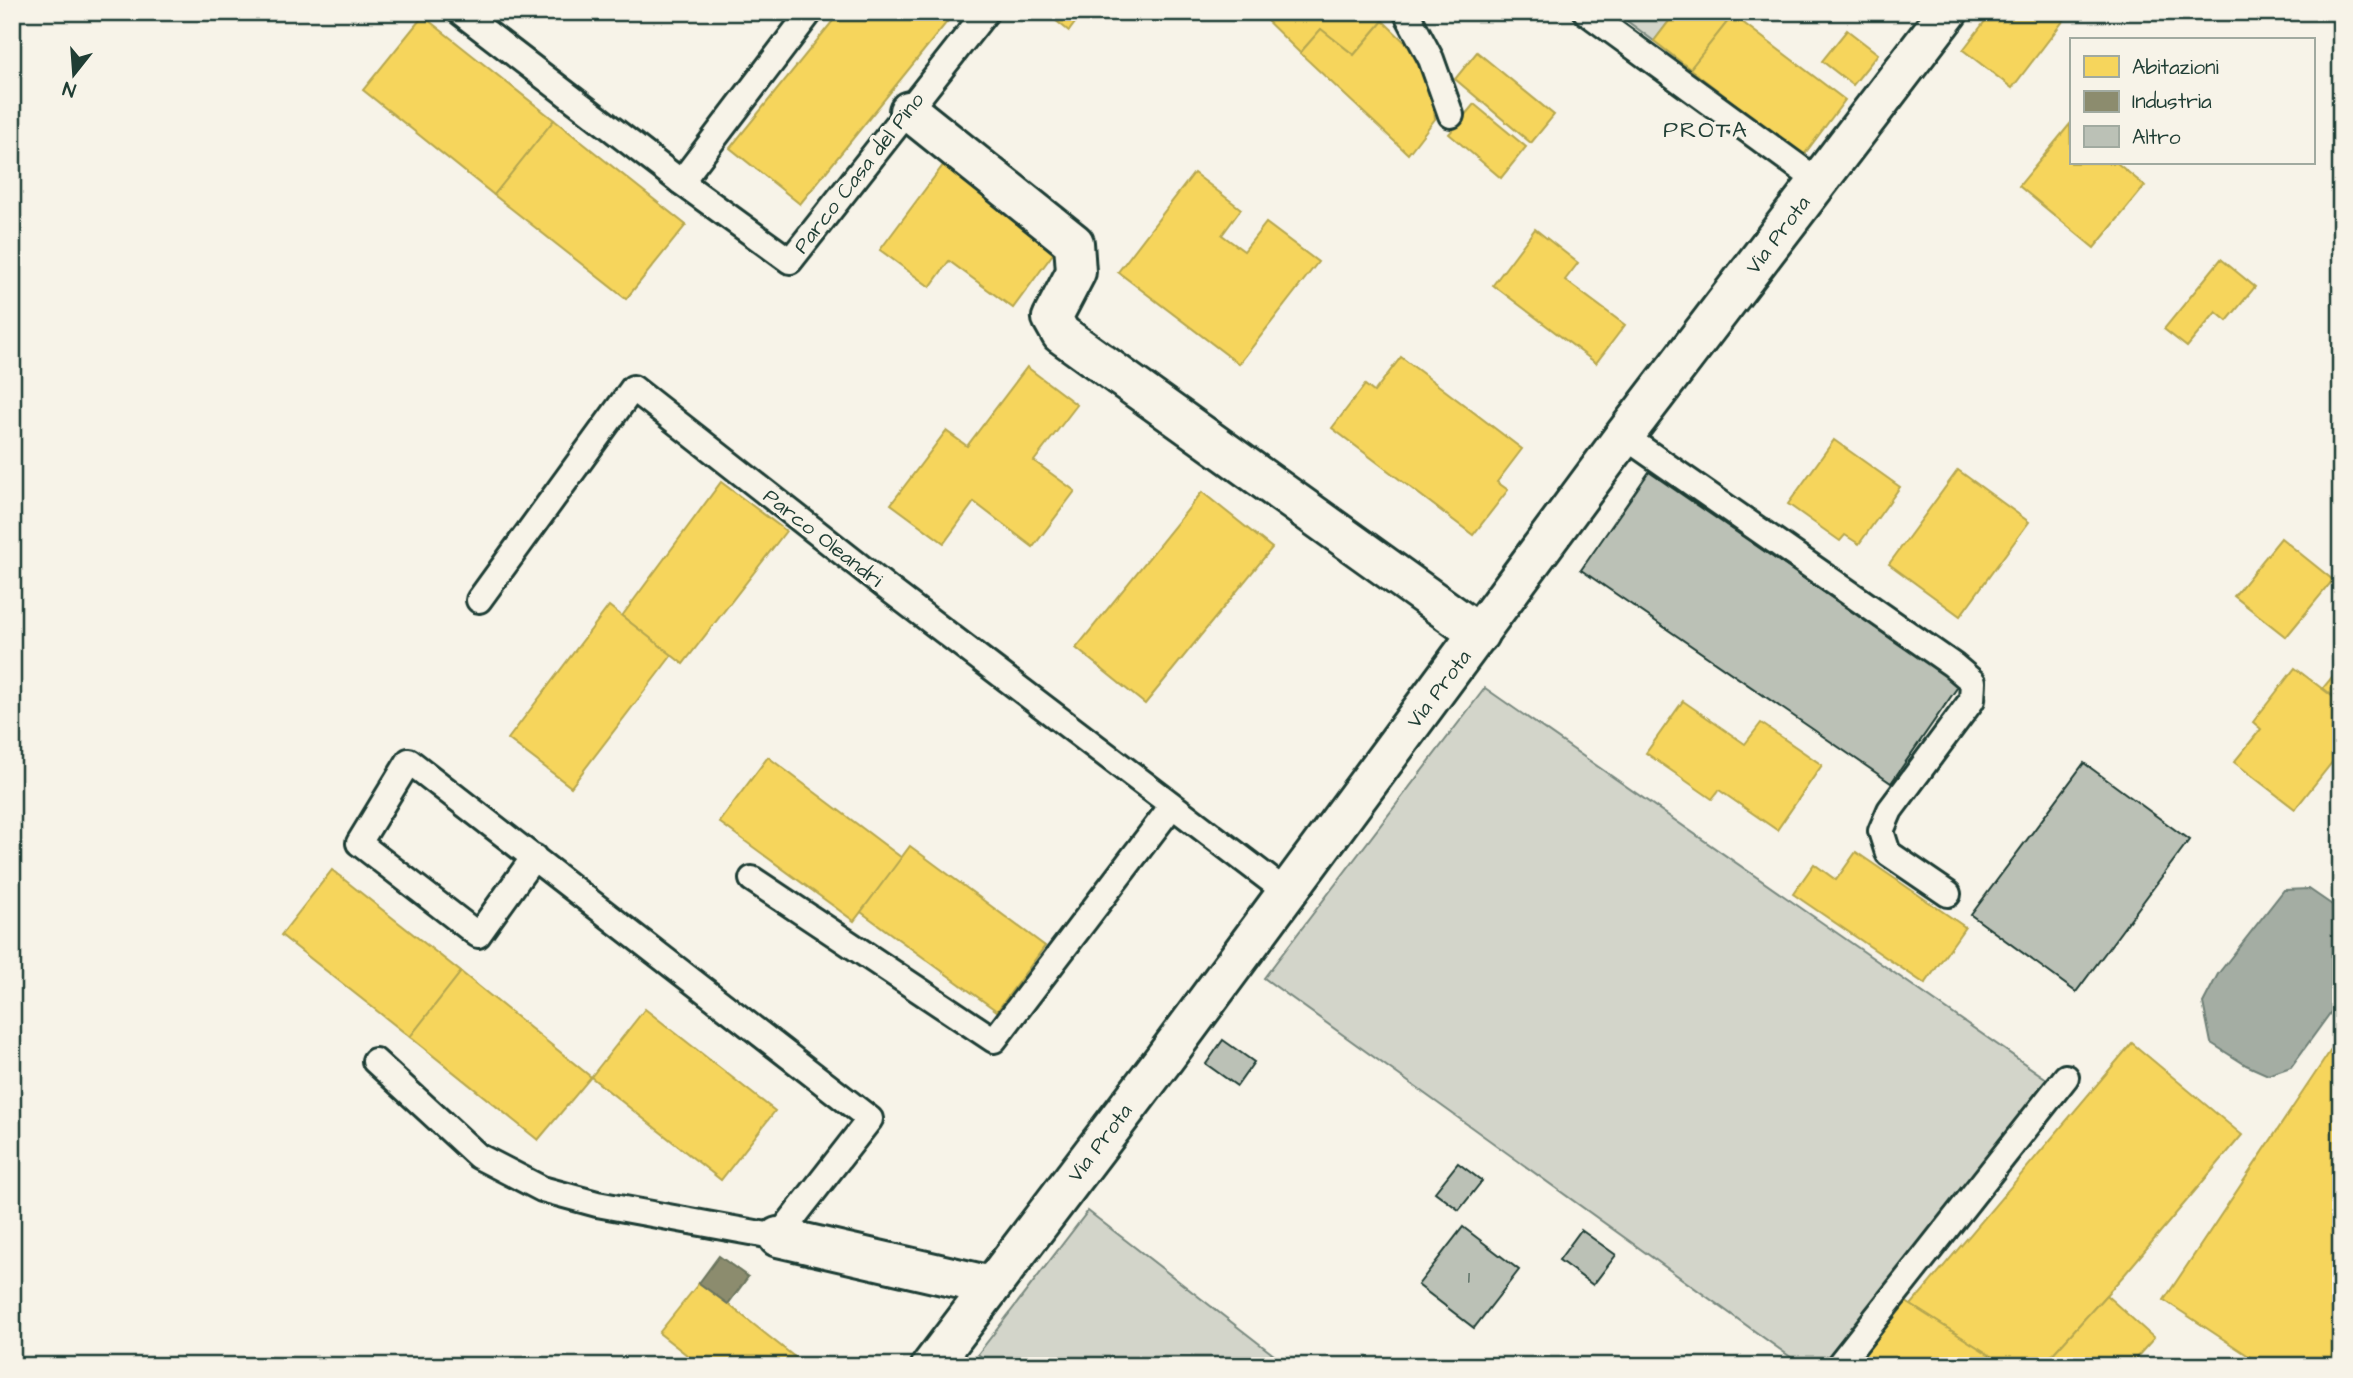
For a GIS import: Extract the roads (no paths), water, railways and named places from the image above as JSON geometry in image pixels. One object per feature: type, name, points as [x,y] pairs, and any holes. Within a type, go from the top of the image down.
[{"type":"street","name":"Via Prota","points":[[931,1366],[1164,1059],[1624,436],[1948,12]]},
{"type":"street","points":[[909,111],[1074,243],[1076,272],[1052,318],[1061,334],[1479,634]]},
{"type":"street","points":[[778,1237],[991,1286]]},
{"type":"lane","name":"Parco Casa del Pino","points":[[460,12],[681,182],[790,261],[986,12]]},
{"type":"lane","points":[[681,182],[810,12]]},
{"type":"lane","points":[[1406,12],[1431,59],[1451,115]]},
{"type":"lane","points":[[1586,12],[1819,181]]},
{"type":"lane","name":"Parco Oleandri","points":[[479,600],[633,388],[890,590],[1286,892]]},
{"type":"lane","points":[[1624,436],[1953,665],[1973,682],[1972,700],[1890,810],[1881,831],[1888,853],[1948,894]]},
{"type":"lane","points":[[375,1060],[478,1156],[542,1189],[597,1204],[778,1237],[870,1119],[534,857],[410,761],[359,843],[478,935],[534,857]]},
{"type":"lane","points":[[752,879],[994,1040],[1172,806]]},
{"type":"lane","points":[[1838,1366],[2066,1077]]},
{"type":"district","name":"PROTA","points":[[1706,130]]}]
